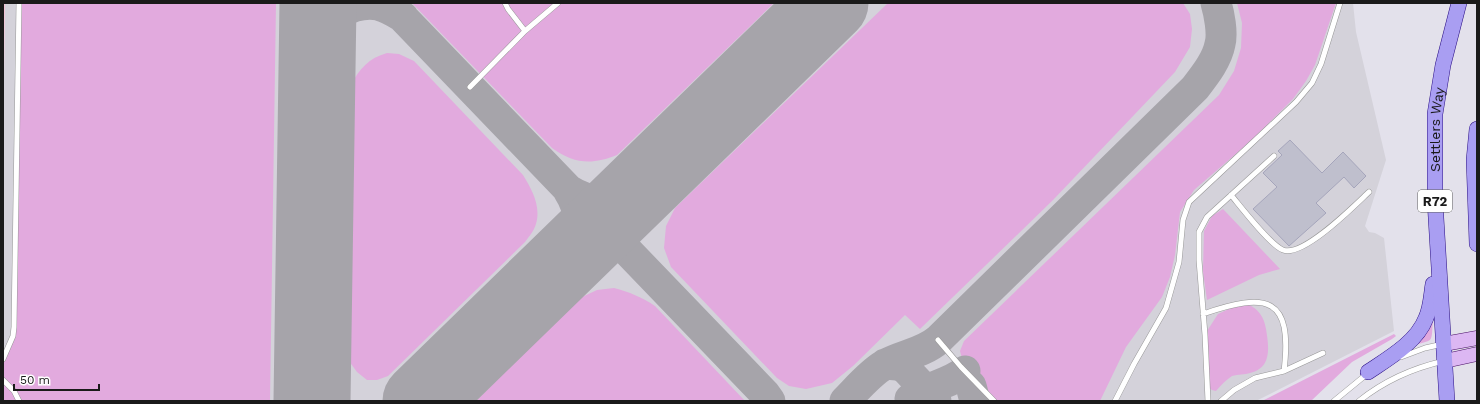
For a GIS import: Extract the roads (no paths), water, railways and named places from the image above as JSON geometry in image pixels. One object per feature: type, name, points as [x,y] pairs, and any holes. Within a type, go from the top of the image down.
[{"type":"main road","name":"Settlers Way","points":[[1448,401],[1437,239],[1434,160],[1436,114],[1443,65],[1459,3]]},
{"type":"main road","points":[[1477,129],[1474,160],[1477,244]]},
{"type":"main road","points":[[1368,372],[1414,337],[1426,318],[1431,303],[1437,239]]},
{"type":"street","points":[[1444,344],[1477,338]]},
{"type":"street","points":[[1445,361],[1477,354]]},
{"type":"lane","points":[[3,359],[13,336],[14,327],[19,3]]},
{"type":"lane","points":[[505,3],[525,31]]},
{"type":"lane","points":[[470,87],[525,31],[558,3]]},
{"type":"lane","points":[[1115,401],[1166,308],[1179,262],[1183,220],[1189,202],[1296,102],[1312,82],[1321,64],[1340,3]]},
{"type":"lane","points":[[1208,401],[1205,335],[1198,244],[1199,232],[1207,217],[1274,156]]},
{"type":"lane","points":[[1231,195],[1273,244],[1284,251],[1295,250],[1306,246],[1335,223],[1369,192]]},
{"type":"lane","points":[[1203,314],[1246,302],[1261,302],[1270,305],[1278,311],[1282,318],[1286,355],[1284,371]]},
{"type":"lane","points":[[938,340],[961,367],[994,401]]},
{"type":"lane","points":[[1334,401],[1368,372],[1411,353],[1444,344]]},
{"type":"lane","points":[[1221,401],[1234,390],[1255,378],[1284,371],[1323,353]]},
{"type":"lane","points":[[1359,401],[1396,377],[1445,361]]},
{"type":"lane","points":[[3,380],[14,391],[20,401]]}]
